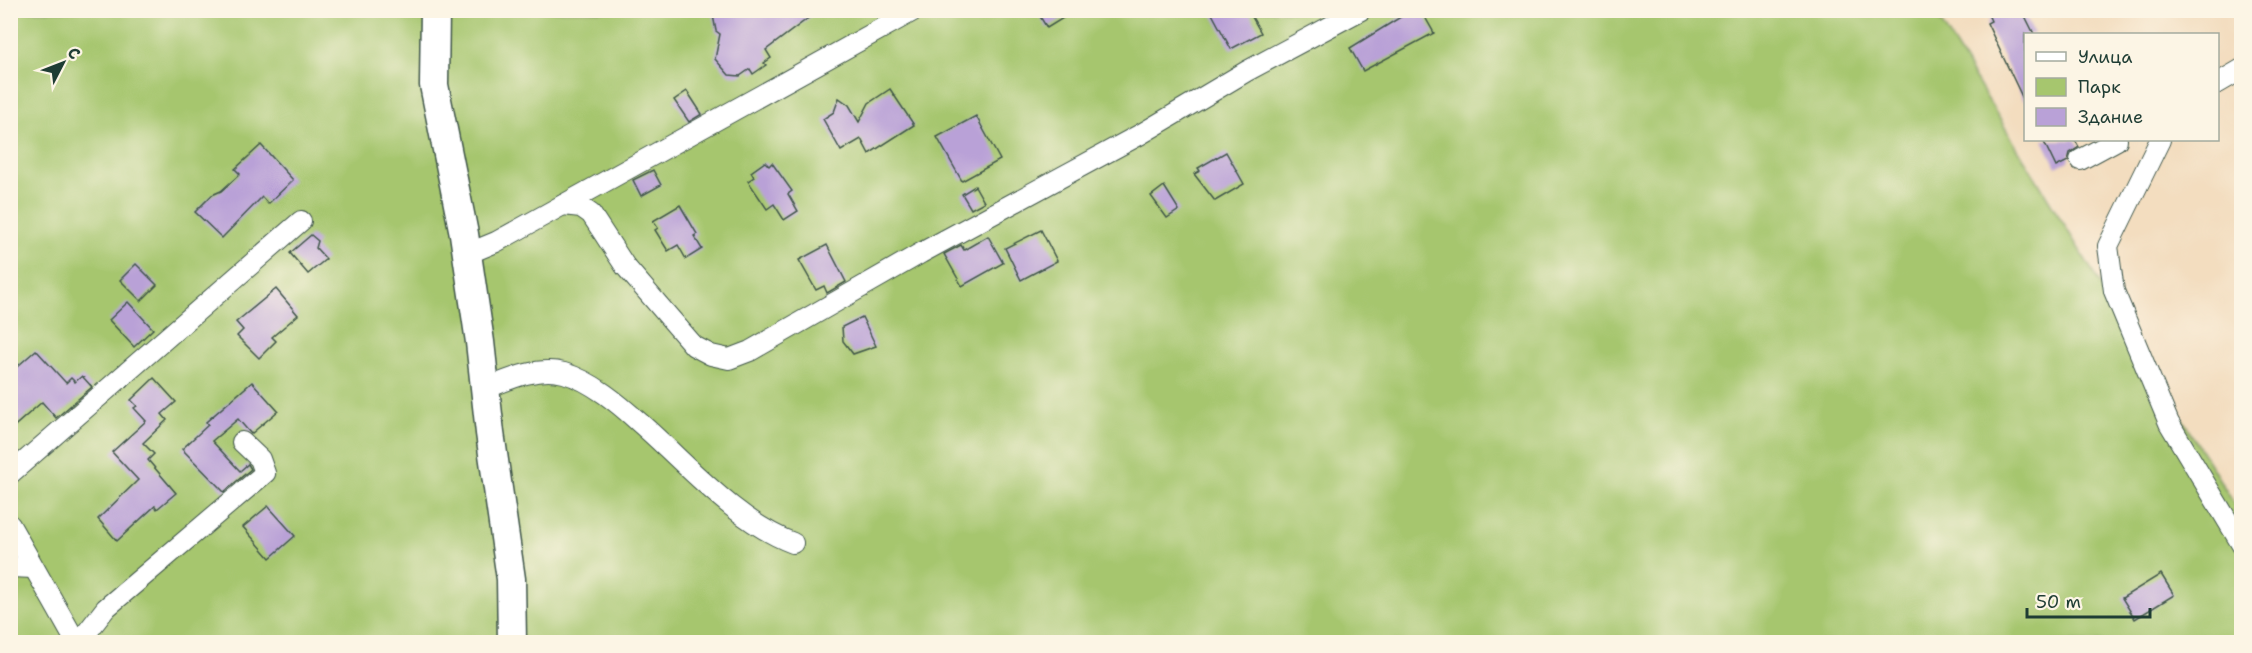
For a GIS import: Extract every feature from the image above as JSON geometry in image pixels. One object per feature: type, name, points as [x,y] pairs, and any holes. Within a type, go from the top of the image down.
[{"type":"street","points":[[435,10],[434,85],[467,254],[511,579],[512,642]]},
{"type":"street","points":[[467,254],[563,205],[915,10]]},
{"type":"street","points":[[563,205],[581,207],[591,214],[625,266],[694,346],[711,355],[729,359],[750,351],[921,253],[1141,134],[1247,71],[1361,10]]},
{"type":"street","points":[[2219,82],[2241,69]]},
{"type":"street","points":[[2080,160],[2115,141]]},
{"type":"street","points":[[2160,141],[2108,246],[2114,291],[2169,423],[2241,545]]},
{"type":"street","points":[[10,474],[301,220]]},
{"type":"street","points":[[485,389],[535,372],[564,373],[619,403],[742,516],[770,535],[793,543]]},
{"type":"street","points":[[83,642],[85,635],[106,608],[265,473],[260,459],[242,442]]},
{"type":"street","points":[[10,525],[76,642]]},
{"type":"street","points":[[10,567],[34,568]]},
{"type":"green space","points":[[10,11],[1934,11],[2241,515],[2241,642],[11,642]]},
{"type":"building","points":[[712,10],[819,10],[766,50],[771,58],[764,63],[766,65],[753,74],[750,69],[740,76],[729,75],[715,59],[720,34],[716,31]]},
{"type":"building","points":[[1036,10],[1076,10],[1047,28]]},
{"type":"building","points":[[1210,10],[1248,10],[1261,33],[1231,49]]},
{"type":"building","points":[[1412,10],[1421,10],[1434,33],[1363,71],[1350,48]]},
{"type":"building","points":[[1986,10],[2022,10],[2034,33],[2024,33],[2024,101],[1987,23],[1991,21]]},
{"type":"building","points":[[890,89],[914,125],[869,154],[861,139],[841,151],[823,119],[834,112],[839,98],[849,105],[859,122],[869,103]]},
{"type":"building","points":[[687,91],[702,114],[689,122],[674,100]]},
{"type":"building","points":[[976,116],[1000,160],[962,181],[937,137]]},
{"type":"building","points":[[2043,141],[2076,141],[2079,147],[2070,153],[2068,161],[2056,167]]},
{"type":"building","points":[[261,145],[293,180],[268,204],[262,197],[222,238],[195,212],[212,195],[221,191],[240,174],[235,169]]},
{"type":"building","points":[[1226,152],[1244,184],[1215,201],[1194,174],[1200,171],[1198,168]]},
{"type":"building","points":[[765,162],[769,166],[772,163],[792,191],[788,194],[798,211],[784,220],[774,204],[767,209],[748,181],[754,177],[751,172]]},
{"type":"building","points":[[653,170],[661,185],[641,196],[633,180]]},
{"type":"building","points":[[975,186],[984,202],[971,209],[962,194]]},
{"type":"building","points":[[1164,186],[1179,210],[1167,218],[1151,196]]},
{"type":"building","points":[[680,205],[697,234],[694,236],[702,249],[686,259],[678,245],[668,251],[655,230],[658,228],[653,221]]},
{"type":"building","points":[[1041,230],[1057,261],[1021,280],[1005,248]]},
{"type":"building","points":[[311,235],[318,241],[316,248],[326,259],[308,274],[290,253]]},
{"type":"building","points":[[988,236],[1003,263],[962,286],[944,254],[961,245],[964,250]]},
{"type":"building","points":[[827,245],[846,282],[827,293],[824,286],[816,290],[799,260]]},
{"type":"building","points":[[136,264],[157,285],[141,301],[120,280]]},
{"type":"building","points":[[276,289],[298,315],[272,337],[276,341],[259,358],[237,336],[243,330],[236,322]]},
{"type":"building","points":[[128,302],[153,329],[134,347],[109,320]]},
{"type":"building","points":[[862,317],[876,346],[853,354],[843,341],[842,327]]},
{"type":"building","points":[[36,350],[66,383],[71,378],[75,382],[82,376],[92,387],[56,418],[42,402],[10,430],[10,373]]},
{"type":"building","points":[[154,378],[176,402],[162,414],[167,420],[143,443],[154,454],[148,460],[176,493],[157,509],[155,506],[117,541],[98,519],[138,480],[112,452],[146,421],[134,408],[137,406],[131,400]]},
{"type":"building","points":[[252,382],[278,411],[251,434],[238,419],[212,441],[240,471],[248,464],[251,469],[224,492],[182,449],[208,425],[206,422]]},
{"type":"building","points":[[268,506],[295,536],[270,558],[243,527]]},
{"type":"building","points":[[2161,574],[2174,595],[2135,619],[2122,598]]}]
